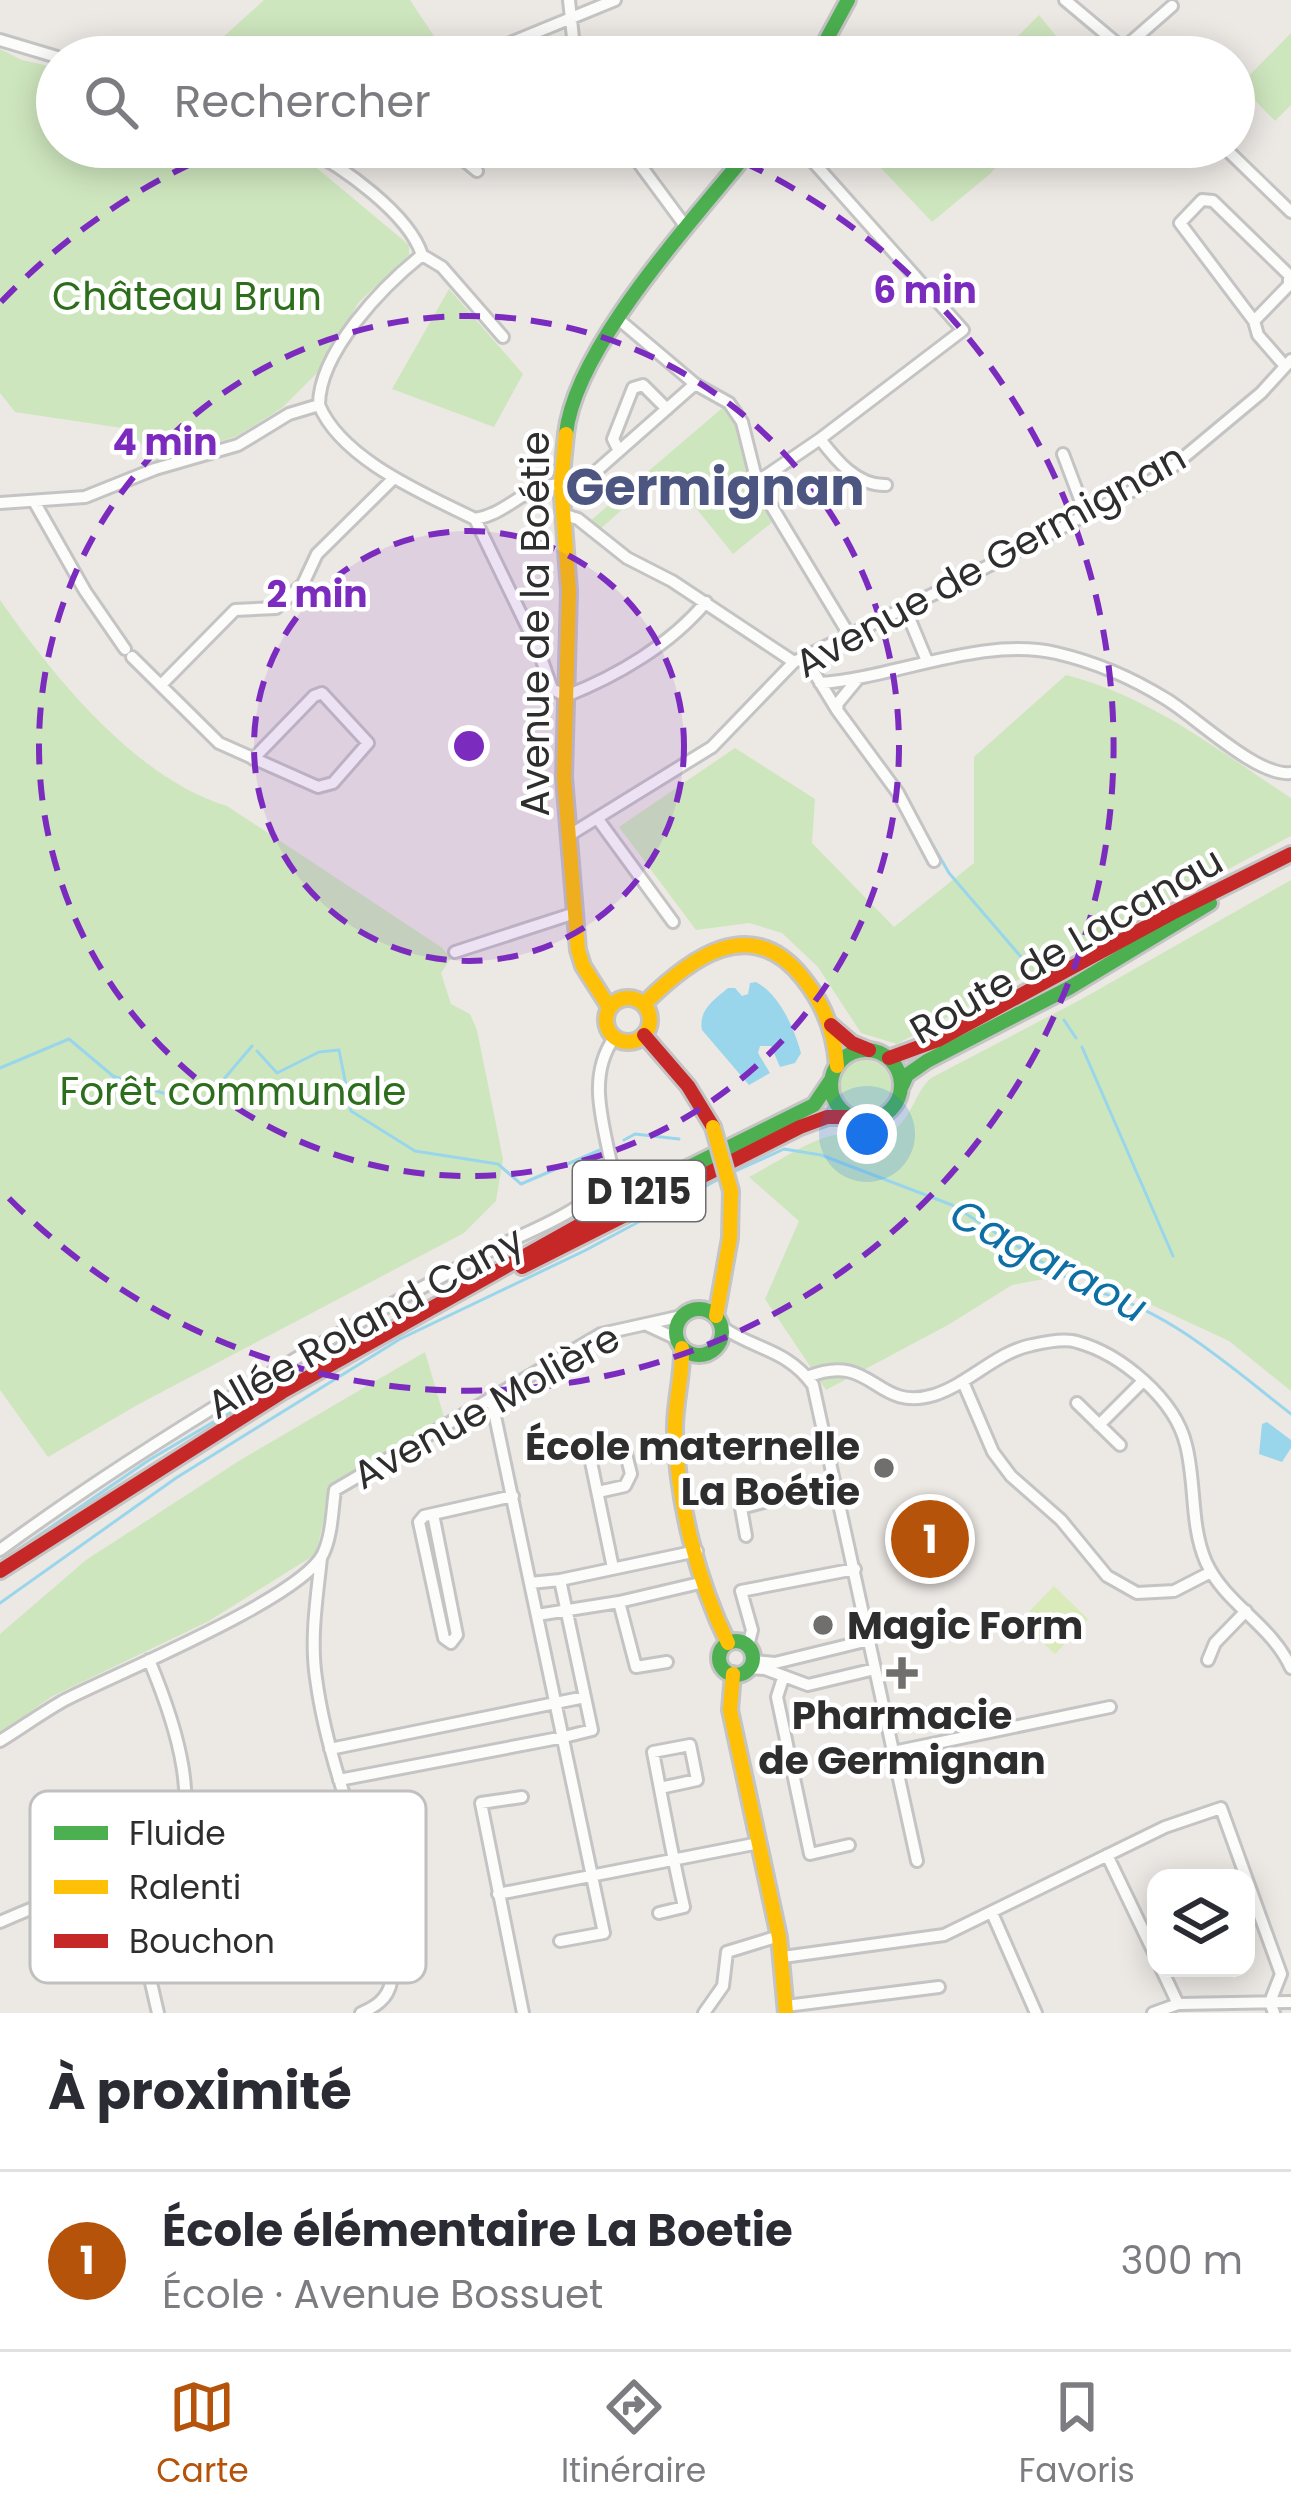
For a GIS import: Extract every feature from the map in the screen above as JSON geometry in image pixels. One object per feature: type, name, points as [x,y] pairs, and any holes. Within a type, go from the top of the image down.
[{"type":"main road","points":[[828,36],[848,0]]},
{"type":"main road","name":"Avenue de la Boétie","points":[[609,1007],[584,966],[568,836],[569,591],[561,484],[568,413],[588,366],[617,318],[735,168]]},
{"type":"main road","name":"Route de Lacanau","points":[[889,1058],[938,1040],[1291,854]]},
{"type":"main road","name":"Route de Lacanau","points":[[902,1088],[907,1076],[927,1061],[1069,988],[1270,865]]},
{"type":"main road","points":[[644,1004],[702,956],[734,944],[759,944],[782,954],[796,966],[831,1024],[852,1043],[889,1058],[896,1066],[902,1088],[883,1116],[872,1120],[850,1117],[834,1100],[831,1024]]},
{"type":"main road","points":[[626,998],[644,1004],[650,1016],[644,1035],[626,1042],[614,1038],[605,1020],[609,1007],[626,998]]},
{"type":"main road","points":[[644,1035],[688,1086],[713,1126],[730,1191],[731,1226],[721,1277],[718,1345],[690,1369],[679,1394]]},
{"type":"main road","points":[[834,1073],[848,1056],[868,1050]]},
{"type":"main road","name":"D 1215","points":[[0,1571],[282,1391],[652,1184],[814,1105],[834,1073]]},
{"type":"main road","name":"D 1215","points":[[443,1303],[574,1243],[800,1127],[827,1117],[850,1117]]},
{"type":"main road","points":[[721,1277],[676,1327],[680,1343],[675,1430],[704,1582],[713,1617],[728,1643]]},
{"type":"main road","points":[[690,1312],[719,1321]]},
{"type":"main road","points":[[680,1343],[703,1355]]},
{"type":"main road","name":"D 1215","points":[[0,1582],[73,1525]]},
{"type":"main road","points":[[733,1674],[719,1658],[728,1643],[739,1641],[750,1658],[733,1674],[730,1710],[779,1936],[786,2010]]},
{"type":"street","points":[[569,0],[572,36]]},
{"type":"street","points":[[525,36],[615,0]]},
{"type":"street","points":[[1065,0],[1109,36]]},
{"type":"street","points":[[1143,36],[1172,6]]},
{"type":"street","points":[[0,40],[36,51]]},
{"type":"street","points":[[340,168],[415,232],[422,255],[442,267],[503,338]]},
{"type":"street","points":[[473,168],[477,171]]},
{"type":"street","points":[[643,168],[686,227]]},
{"type":"street","points":[[757,482],[820,440],[963,330],[819,168]]},
{"type":"street","points":[[1246,168],[1291,212]]},
{"type":"street","points":[[1254,321],[1289,285],[1289,275],[1213,201],[1202,200],[1180,223],[1254,321],[1258,335],[1288,363]]},
{"type":"street","points":[[422,255],[364,309],[328,369],[319,405],[327,419],[361,454],[394,478],[475,520],[538,649],[552,689],[566,696],[622,670],[665,641],[706,602]]},
{"type":"street","points":[[617,318],[695,384],[729,403],[742,422],[757,482],[848,633]]},
{"type":"street","name":"Avenue de Germignan","points":[[568,836],[712,747],[799,659],[1171,468],[1261,393],[1288,363]]},
{"type":"street","points":[[585,481],[695,384]]},
{"type":"street","points":[[620,451],[613,439],[633,388],[643,386],[667,409]]},
{"type":"street","points":[[0,503],[85,497],[155,469],[238,445],[289,414],[319,405]]},
{"type":"street","points":[[820,440],[840,465],[874,485],[886,485]]},
{"type":"street","points":[[1063,454],[1086,515]]},
{"type":"street","points":[[161,685],[236,610],[276,608],[303,584],[317,554],[394,478]]},
{"type":"street","points":[[475,520],[537,485],[561,484]]},
{"type":"street","points":[[35,503],[85,592],[128,653],[219,743],[253,759],[327,788],[368,743],[322,693],[253,759]]},
{"type":"street","points":[[562,514],[578,519],[627,558],[799,659],[898,793],[934,861]]},
{"type":"street","points":[[904,608],[926,661]]},
{"type":"street","points":[[820,683],[857,680],[926,661],[996,652],[1049,652],[1100,664],[1166,698],[1254,760],[1281,774],[1291,773]]},
{"type":"street","points":[[837,710],[857,680]]},
{"type":"street","points":[[597,818],[674,922]]},
{"type":"street","points":[[455,952],[574,913]]},
{"type":"street","name":"Allée Roland Cany","points":[[0,1550],[190,1420],[594,1196],[612,1168],[597,1083],[601,1059],[614,1038]]},
{"type":"street","name":"Avenue Molière","points":[[322,1558],[335,1490],[602,1334],[690,1312]]},
{"type":"street","points":[[719,1321],[740,1339],[777,1352],[813,1385],[917,1861]]},
{"type":"street","name":"Avenue Molière","points":[[638,1324],[663,1329],[680,1343]]},
{"type":"street","points":[[807,1377],[850,1368],[893,1396],[912,1399],[964,1382],[1027,1345],[1073,1340],[1111,1356],[1167,1408],[1186,1442],[1197,1538],[1211,1572],[1272,1634],[1291,1668]]},
{"type":"street","points":[[1099,1425],[1143,1381]]},
{"type":"street","points":[[964,1382],[993,1452],[1011,1476],[1061,1520],[1107,1576],[1137,1593],[1174,1592],[1211,1572]]},
{"type":"street","points":[[491,1397],[604,1933],[560,1942]]},
{"type":"street","points":[[1076,1403],[1120,1445]]},
{"type":"street","points":[[598,1492],[625,1486],[631,1474],[625,1450],[616,1444],[597,1448],[590,1457],[613,1568]]},
{"type":"street","points":[[746,1536],[740,1508],[835,1483]]},
{"type":"street","points":[[433,1514],[458,1635],[451,1643],[444,1638],[419,1522],[433,1514],[513,1496]]},
{"type":"street","points":[[530,1583],[697,1551]]},
{"type":"street","points":[[0,1741],[60,1702],[214,1630],[299,1578],[322,1558]]},
{"type":"street","points":[[322,1558],[314,1621],[315,1676],[343,1791]]},
{"type":"street","points":[[750,1658],[752,1630],[741,1591],[855,1569]]},
{"type":"street","points":[[339,1780],[592,1730],[560,1580]]},
{"type":"street","points":[[537,1615],[704,1582]]},
{"type":"street","points":[[620,1602],[636,1667],[668,1662]]},
{"type":"street","points":[[1208,1660],[1215,1643],[1246,1611]]},
{"type":"street","points":[[750,1658],[775,1663],[869,1640]]},
{"type":"street","points":[[750,1658],[784,1678],[808,1684],[875,1670]]},
{"type":"street","points":[[149,1660],[165,1699],[184,1791]]},
{"type":"street","points":[[784,1678],[777,1697],[811,1854],[850,1846]]},
{"type":"street","points":[[330,1750],[585,1696]]},
{"type":"street","points":[[893,1753],[1110,1707]]},
{"type":"street","points":[[659,1913],[684,1907],[652,1752],[690,1745],[697,1780],[660,1788]]},
{"type":"street","points":[[522,1797],[481,1803],[523,2013]]},
{"type":"street","points":[[783,1958],[944,1935],[1165,1827],[1221,1808],[1281,1974],[1272,2007]]},
{"type":"street","points":[[498,1894],[759,1843]]},
{"type":"street","points":[[1107,1855],[1147,1939]]},
{"type":"street","points":[[0,1922],[30,1909]]},
{"type":"street","points":[[992,1913],[1036,2013]]},
{"type":"street","points":[[704,2013],[723,1986],[727,1952],[779,1936]]},
{"type":"street","points":[[1165,1977],[1178,2004]]},
{"type":"street","points":[[149,1983],[158,2013]]},
{"type":"street","points":[[361,2013],[376,2007],[391,1983]]},
{"type":"street","points":[[786,2010],[939,1987]]},
{"type":"street","points":[[1154,2013],[1178,2004],[1272,2007],[1291,2002]]},
{"type":"green space","points":[[264,0],[410,0],[434,36],[224,36]]},
{"type":"green space","points":[[1039,15],[1056,36],[1018,36]]},
{"type":"green space","points":[[1291,33],[1291,105],[1275,121],[1255,100],[1255,70]]},
{"type":"green space","name":"Château Brun","points":[[0,49],[36,63],[36,168],[317,168],[409,245],[409,255],[359,302],[317,373],[282,408],[237,436],[156,462],[129,429],[15,412],[0,393]]},
{"type":"green space","points":[[881,168],[996,168],[990,174],[932,222]]},
{"type":"green space","points":[[449,289],[523,374],[494,427],[392,389]]},
{"type":"green space","points":[[727,404],[736,412],[776,519],[733,554],[666,471],[599,530],[590,521]]},
{"type":"green space","name":"Forêt communale","points":[[0,600],[71,692],[129,749],[160,773],[227,806],[451,958],[441,973],[451,1004],[470,1014],[477,1030],[503,1159],[496,1201],[464,1233],[48,1457],[0,1390]]},
{"type":"green space","points":[[1066,675],[1155,711],[1291,798],[1291,836],[897,1044],[861,1033],[818,967],[782,933],[749,923],[696,930],[619,827],[735,748],[815,799],[812,843],[894,927],[974,863],[974,757]]},
{"type":"green space","points":[[1291,880],[1291,1391],[1229,1341],[1081,1272],[1012,1285],[826,1390],[765,1299],[799,1221],[749,1177],[826,1137],[878,1136],[892,1131],[931,1078]]},
{"type":"green space","points":[[865,1060],[884,1067],[891,1086],[884,1105],[865,1112],[846,1105],[839,1086],[846,1067]]},
{"type":"green space","points":[[425,1352],[444,1417],[332,1483],[316,1554],[209,1621],[51,1697],[0,1733],[0,1634],[86,1560],[242,1459]]},
{"type":"green space","points":[[1054,1586],[1088,1619],[1055,1654],[1020,1621]]},
{"type":"water","points":[[756,982],[779,1004],[801,1053],[795,1063],[780,1067],[771,1046],[760,1046],[758,1053],[770,1073],[749,1085],[701,1023],[708,1006],[728,988],[742,996]]},
{"type":"water","points":[[1267,1422],[1291,1440],[1282,1462],[1259,1454],[1262,1424]]},
{"type":"waterway","points":[[926,833],[949,873],[1028,965]]},
{"type":"waterway","points":[[1064,1020],[1076,1038]]},
{"type":"waterway","points":[[0,1068],[69,1039],[113,1076],[201,1106],[252,1046]]},
{"type":"waterway","points":[[1082,1047],[1173,1256]]},
{"type":"waterway","points":[[257,1051],[277,1073],[319,1052],[339,1050],[351,1111],[415,1151],[498,1164],[521,1184],[600,1150]]},
{"type":"waterway","points":[[624,1140],[635,1134],[679,1139]]},
{"type":"waterway","name":"Cagaraou","points":[[729,1174],[784,1149],[821,1155],[952,1205],[1083,1288],[1167,1322],[1291,1414]]},
{"type":"waterway","points":[[0,1603],[176,1478],[400,1339],[584,1251],[721,1178]]},
{"type":"waterway","points":[[0,1562],[149,1460],[322,1358]]},
{"type":"traffic: fast","points":[[828,36],[848,0]]},
{"type":"traffic: fast","points":[[566,434],[574,399],[614,323],[735,168]]},
{"type":"traffic: fast","points":[[901,1088],[907,1075],[927,1061],[1069,988],[1210,903]]},
{"type":"traffic: fast","points":[[866,1050],[891,1060],[901,1085],[891,1110],[866,1120],[841,1110],[831,1085],[841,1060],[866,1050]]},
{"type":"traffic: fast","points":[[635,1194],[814,1105],[831,1080]]},
{"type":"traffic: fast","points":[[699,1309],[715,1316],[722,1332],[715,1348],[699,1355],[683,1348],[676,1332],[683,1316],[699,1309]]},
{"type":"traffic: fast","points":[[736,1641],[748,1646],[753,1658],[748,1670],[736,1675],[724,1670],[719,1658],[724,1646],[736,1641]]},
{"type":"traffic: slow","points":[[566,434],[561,484],[569,591],[564,777],[578,950],[609,1007]]},
{"type":"traffic: slow","points":[[644,1004],[701,958],[742,945],[763,948],[783,958],[817,998],[831,1031],[837,1066]]},
{"type":"traffic: slow","points":[[628,998],[644,1004],[650,1020],[644,1036],[628,1042],[612,1036],[606,1020],[612,1004],[628,998]]},
{"type":"traffic: slow","points":[[713,1127],[731,1191]]},
{"type":"traffic: slow","points":[[716,1316],[730,1238],[731,1191]]},
{"type":"traffic: slow","points":[[682,1348],[675,1422],[680,1486],[698,1567],[728,1643]]},
{"type":"traffic: slow","points":[[733,1674],[730,1710],[779,1937],[786,2013]]},
{"type":"traffic: jam","points":[[889,1058],[938,1040],[1291,854]]},
{"type":"traffic: jam","points":[[831,1025],[869,1050]]},
{"type":"traffic: jam","points":[[644,1035],[688,1086],[713,1127]]},
{"type":"traffic: jam","points":[[522,1267],[800,1127],[827,1117],[850,1117]]},
{"type":"traffic: jam","points":[[0,1571],[282,1392],[635,1194]]},
{"type":"place","name":"École maternelle La Boétie","points":[[884,1468]]},
{"type":"place","name":"École élémentaire La Boetie","points":[[930,1539]]},
{"type":"place","name":"Magic Form","points":[[823,1625]]},
{"type":"place","name":"Pharmacie de Germignan","points":[[902,1673]]},
{"type":"district","name":"Germignan","points":[[715,487]]}]
